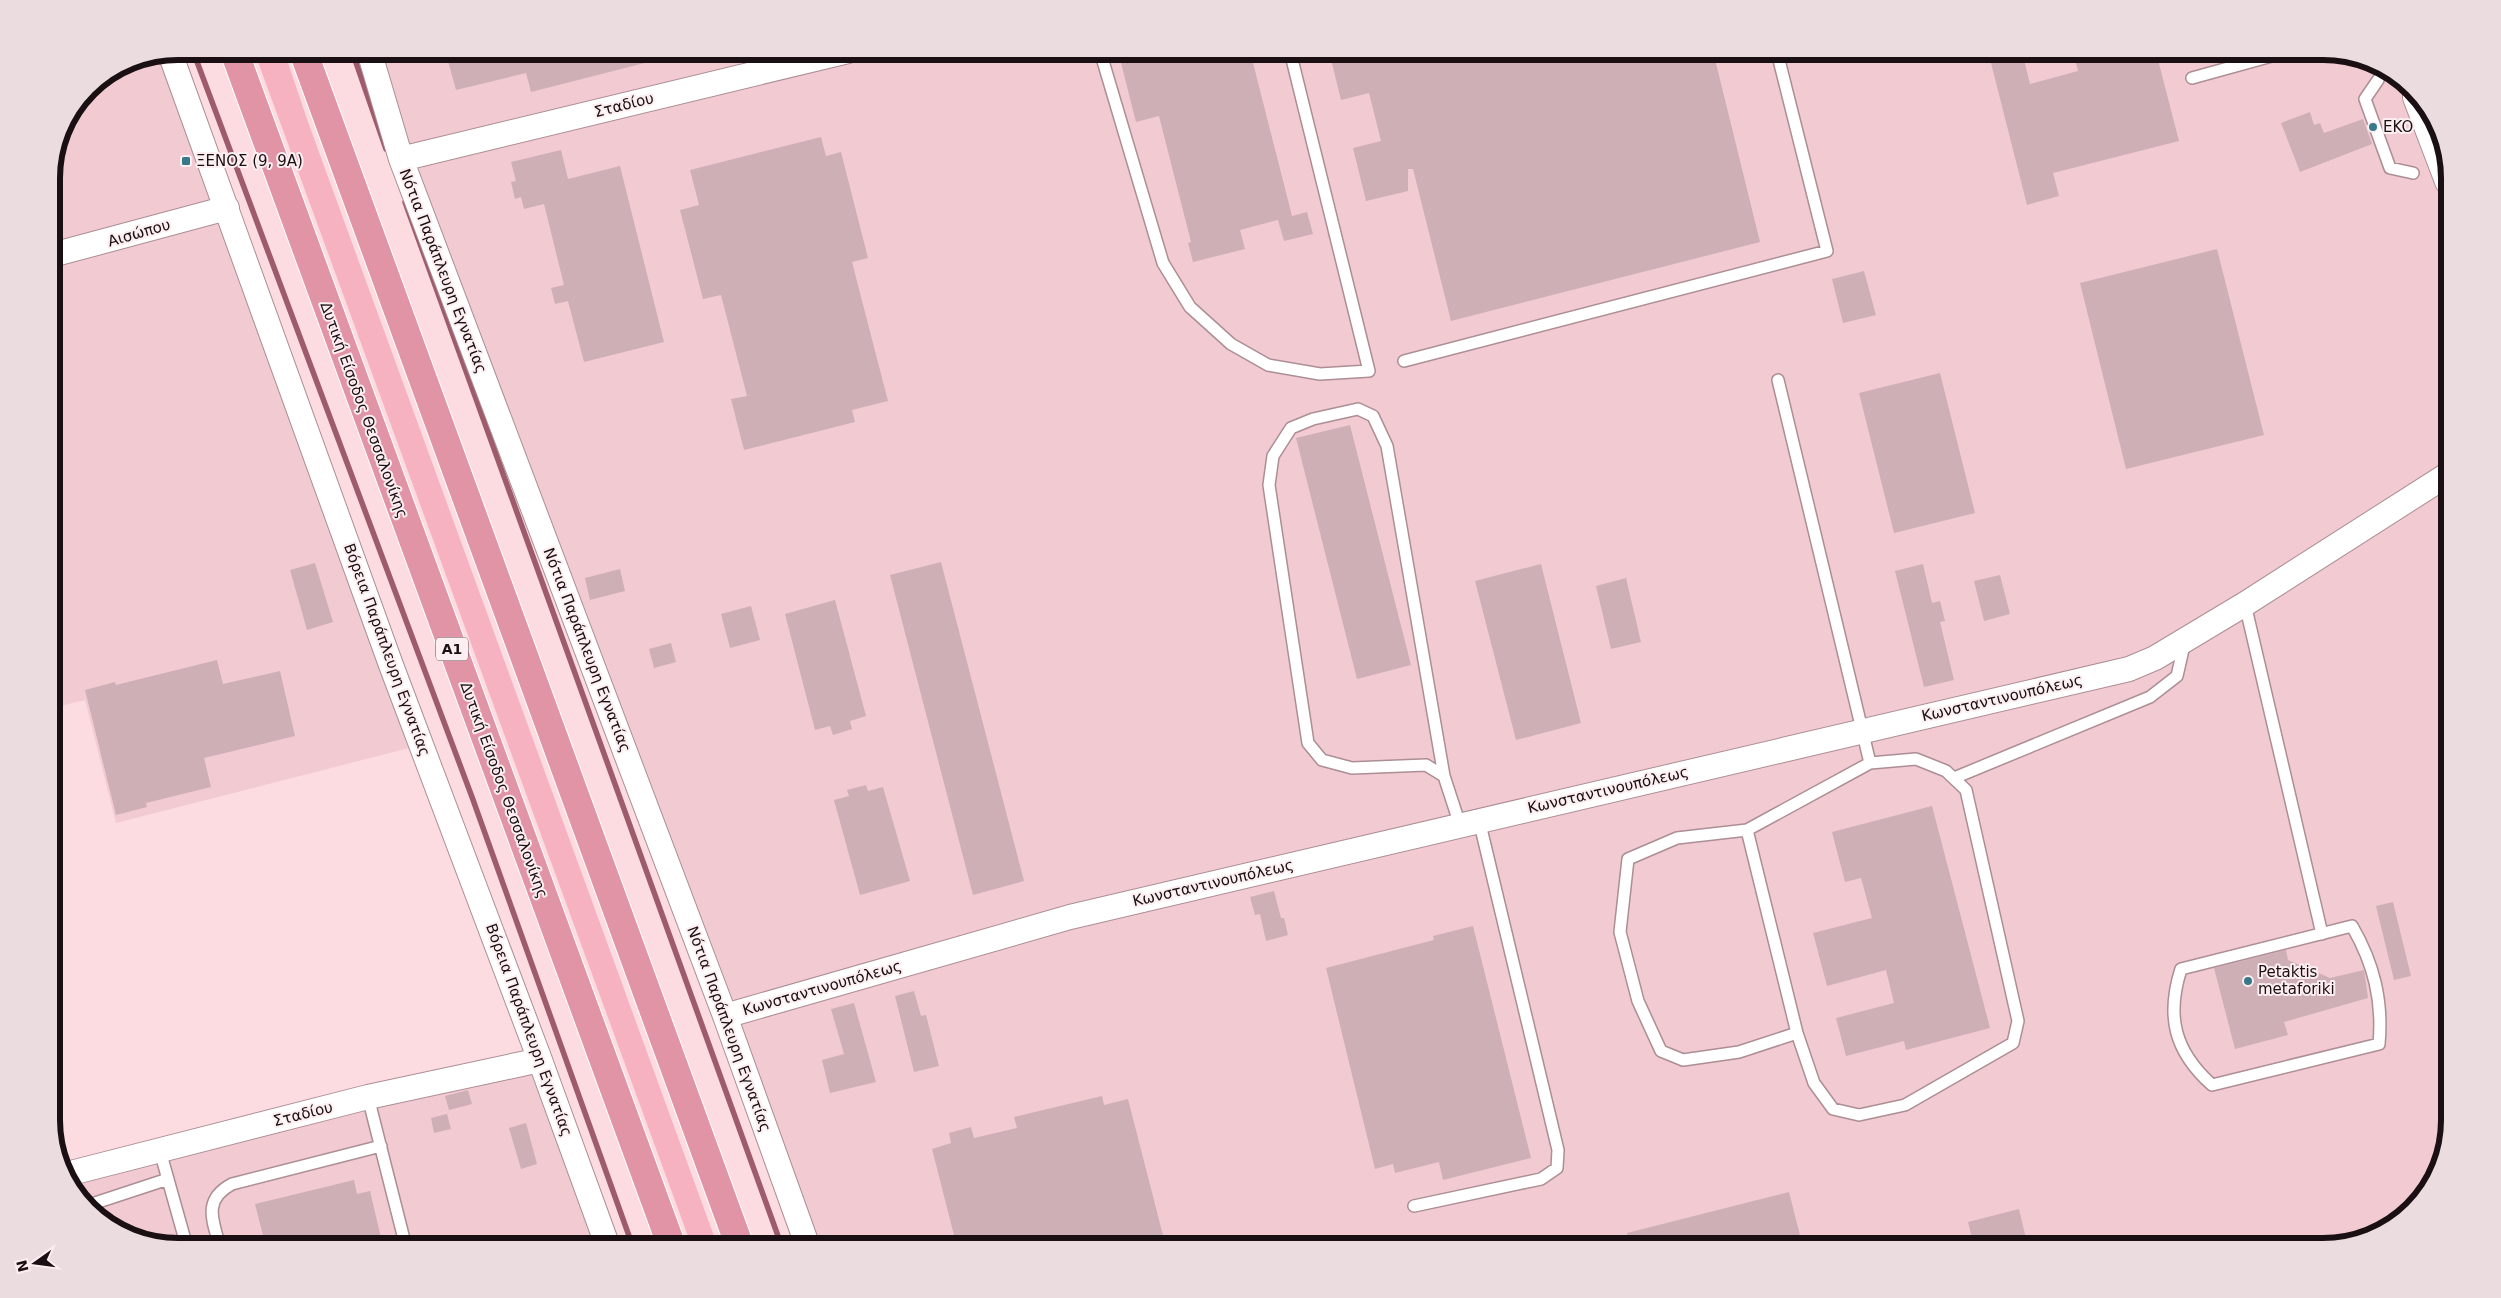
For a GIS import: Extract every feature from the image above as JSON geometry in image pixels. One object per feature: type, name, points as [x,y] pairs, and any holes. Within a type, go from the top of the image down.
[{"type":"highway","name":"Δυτική Είσοδος Θεσσαλονίκης","points":[[237,60],[669,1238]]},
{"type":"highway","points":[[306,60],[737,1238]]},
{"type":"street","name":"Βόρεια Παράπλευρη Εγνατίας","points":[[173,60],[395,674],[605,1238]]},
{"type":"street","name":"Νότια Παράπλευρη Εγνατίας","points":[[373,60],[401,159],[725,1016],[805,1238]]},
{"type":"street","name":"Σταδίου","points":[[401,159],[811,60]]},
{"type":"street","points":[[2427,123],[2437,149]]},
{"type":"street","name":"Αισώπου","points":[[60,253],[227,208]]},
{"type":"street","name":"Κωνσταντινουπόλεως","points":[[725,1016],[1070,917],[1862,730],[2115,673],[2155,658],[2245,604],[2441,479]]},
{"type":"street","name":"Σταδίου","points":[[72,1173],[368,1098],[540,1060]]},
{"type":"lane","points":[[1103,60],[1163,263],[1190,307],[1231,344],[1268,364],[1320,374],[1369,371],[1292,60]]},
{"type":"lane","points":[[1404,361],[1827,251],[1779,60]]},
{"type":"lane","points":[[2192,78],[2257,60]]},
{"type":"lane","points":[[2378,80],[2365,100],[2390,168],[2413,173]]},
{"type":"lane","points":[[1778,380],[1870,763]]},
{"type":"lane","points":[[1414,1206],[1541,1178],[1557,1168],[1558,1150],[1469,822],[1444,776],[1387,446],[1373,416],[1358,409],[1312,419],[1291,428],[1273,456],[1269,485],[1308,743],[1322,760],[1352,768],[1426,765],[1444,776]]},
{"type":"lane","points":[[2245,604],[2322,934]]},
{"type":"lane","points":[[1954,778],[2150,697],[2177,676],[2185,640]]},
{"type":"lane","points":[[1747,830],[1798,1033],[1814,1083],[1833,1109],[1859,1115],[1905,1105],[2013,1043],[2018,1021],[1966,790],[1946,771],[1916,760],[1870,763],[1747,830],[1677,838],[1628,859],[1620,932],[1638,1001],[1661,1051],[1683,1060],[1739,1052],[1798,1033]]},
{"type":"lane","points":[[2352,926],[2362,944],[2376,982],[2381,1023],[2379,1044],[2212,1085],[2189,1062],[2176,1032],[2173,1000],[2182,969],[2322,934],[2352,926]]},
{"type":"lane","points":[[368,1098],[404,1238]]},
{"type":"lane","points":[[218,1238],[211,1212],[215,1199],[225,1188],[232,1184],[381,1146]]},
{"type":"lane","points":[[160,1151],[184,1238]]},
{"type":"lane","points":[[94,1203],[168,1180]]},
{"type":"shaded area","points":[[257,60],[287,60],[715,1238],[689,1238]]},
{"type":"shaded area","points":[[372,60],[2323,60],[2354,64],[2375,72],[2401,89],[2421,112],[2435,140],[2441,170],[2441,1128],[2435,1158],[2429,1172],[2417,1192],[2395,1214],[2368,1229],[2354,1234],[2323,1238],[805,1238]]},
{"type":"shaded area","points":[[170,61],[417,746],[116,823],[85,700],[60,706],[60,170],[64,147],[72,126],[84,106],[106,84],[140,66]]},
{"type":"shaded area","points":[[528,1051],[597,1238],[170,1238],[155,1236],[126,1226],[100,1209],[80,1186],[69,1165]]},
{"type":"building","points":[[448,60],[656,60],[531,92],[526,73],[456,90]]},
{"type":"building","points":[[1120,60],[1252,60],[1292,216],[1307,212],[1313,234],[1284,241],[1278,220],[1240,230],[1245,249],[1193,262],[1188,243],[1191,242],[1159,116],[1136,122]]},
{"type":"building","points":[[1331,60],[1715,60],[1760,242],[1451,321],[1413,169],[1408,169],[1408,191],[1366,201],[1353,148],[1381,141],[1369,93],[1341,100]]},
{"type":"building","points":[[1990,60],[2024,60],[2030,84],[2078,71],[2075,60],[2158,60],[2179,141],[2053,173],[2059,196],[2027,205]]},
{"type":"building","points":[[2310,112],[2314,125],[2320,123],[2324,133],[2363,119],[2372,144],[2300,172],[2281,123]]},
{"type":"building","points":[[821,137],[826,156],[841,152],[868,258],[852,262],[888,401],[852,410],[855,422],[744,450],[731,399],[747,396],[721,295],[703,299],[680,210],[699,205],[690,170]]},
{"type":"building","points":[[561,150],[568,179],[620,166],[664,342],[584,362],[568,301],[555,304],[551,288],[564,285],[544,204],[524,209],[521,197],[515,199],[511,182],[516,181],[511,162]]},
{"type":"building","points":[[2217,249],[2264,435],[2126,469],[2080,283]]},
{"type":"building","points":[[1864,271],[1876,315],[1843,323],[1832,279]]},
{"type":"building","points":[[1940,373],[1975,513],[1894,533],[1859,393]]},
{"type":"building","points":[[1350,425],[1411,665],[1357,679],[1296,438]]},
{"type":"building","points":[[941,562],[1024,881],[973,895],[890,575]]},
{"type":"building","points":[[315,563],[333,622],[307,630],[290,570]]},
{"type":"building","points":[[1541,564],[1581,723],[1516,740],[1475,581]]},
{"type":"building","points":[[1923,564],[1932,603],[1940,601],[1945,621],[1940,622],[1954,680],[1924,687],[1895,571]]},
{"type":"building","points":[[620,569],[625,591],[590,600],[585,578]]},
{"type":"building","points":[[2000,575],[2010,614],[1984,621],[1974,581]]},
{"type":"building","points":[[1626,578],[1641,642],[1611,649],[1596,586]]},
{"type":"building","points":[[835,600],[866,716],[850,721],[852,729],[833,735],[830,726],[815,730],[785,614]]},
{"type":"building","points":[[751,606],[760,640],[730,648],[721,614]]},
{"type":"building","points":[[671,643],[676,662],[654,668],[649,649]]},
{"type":"building","points":[[217,660],[223,684],[280,671],[295,736],[204,758],[211,787],[146,803],[147,807],[116,815],[85,690],[115,682],[116,685]]},
{"type":"building","points":[[866,785],[868,791],[883,787],[910,881],[860,895],[834,800],[849,796],[847,790]]},
{"type":"building","points":[[1932,806],[1990,1028],[1906,1050],[1904,1041],[1846,1056],[1836,1018],[1894,1003],[1886,970],[1827,986],[1813,933],[1872,918],[1861,878],[1845,882],[1832,832]]},
{"type":"building","points":[[1274,891],[1281,918],[1284,918],[1288,935],[1266,941],[1260,914],[1255,915],[1250,897]]},
{"type":"building","points":[[2393,902],[2411,976],[2394,980],[2376,906]]},
{"type":"building","points":[[1473,926],[1531,1158],[1443,1180],[1439,1162],[1395,1173],[1393,1164],[1375,1169],[1326,968],[1434,940],[1433,936]]},
{"type":"building","points":[[2286,950],[2288,960],[2330,978],[2364,970],[2368,998],[2284,1022],[2288,1035],[2235,1049],[2214,968]]},
{"type":"building","points":[[914,991],[921,1016],[926,1015],[939,1066],[914,1072],[895,996]]},
{"type":"building","points":[[854,1003],[876,1082],[830,1093],[822,1060],[844,1054],[831,1009]]},
{"type":"building","points":[[468,1090],[472,1104],[449,1110],[445,1096]]},
{"type":"building","points":[[1102,1096],[1104,1105],[1128,1099],[1164,1238],[955,1238],[932,1149],[951,1143],[949,1133],[971,1127],[974,1138],[1017,1128],[1014,1117]]},
{"type":"building","points":[[447,1114],[451,1129],[434,1133],[431,1118]]},
{"type":"building","points":[[526,1123],[537,1164],[521,1169],[509,1128]]},
{"type":"building","points":[[354,1180],[357,1194],[370,1191],[381,1238],[264,1238],[255,1204]]},
{"type":"building","points":[[1789,1192],[1801,1238],[1628,1238],[1627,1233]]},
{"type":"building","points":[[2019,1209],[2026,1238],[1972,1238],[1968,1222]]},
{"type":"waterway","points":[[196,60],[472,797],[630,1238]]},
{"type":"waterway","points":[[355,60],[386,149]]},
{"type":"waterway","points":[[405,202],[779,1238]]},
{"type":"place","name":"EKO","points":[[2373,127]]},
{"type":"place","name":"ΞΕΝΟΣ (9, 9Α)","points":[[186,161]]},
{"type":"place","name":"Petaktis metaforiki","points":[[2248,981]]}]
